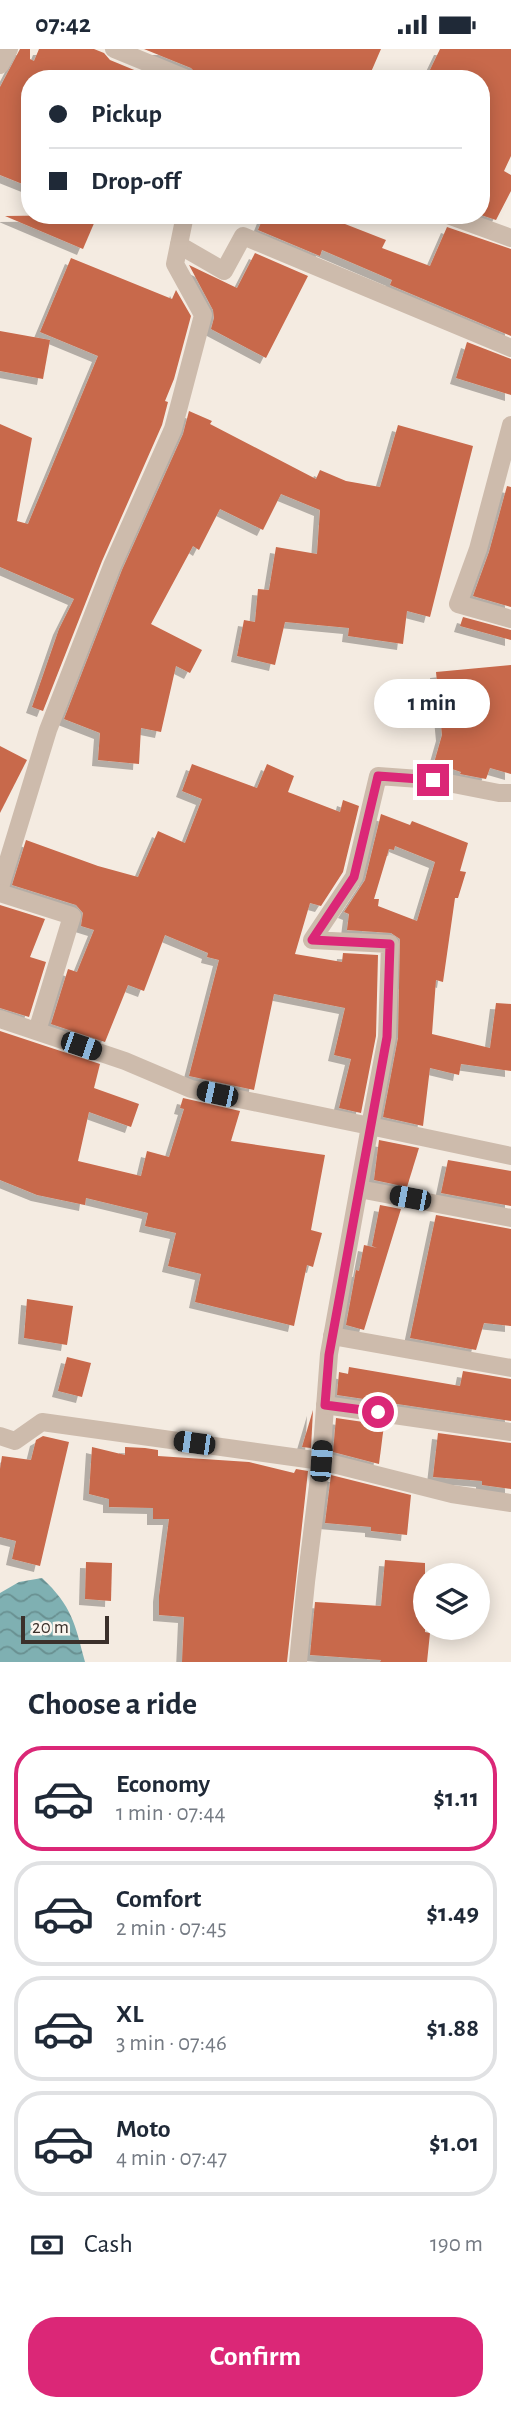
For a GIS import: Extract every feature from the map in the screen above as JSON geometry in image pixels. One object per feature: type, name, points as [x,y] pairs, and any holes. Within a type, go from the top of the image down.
[{"type":"street","points":[[0,65],[9,49]]},
{"type":"street","points":[[114,49],[165,70]]},
{"type":"street","points":[[0,887],[48,730],[112,566],[173,429],[203,315],[175,264],[183,224]]},
{"type":"street","points":[[473,224],[511,238]]},
{"type":"street","points":[[179,245],[224,271],[243,236],[511,348]]},
{"type":"street","points":[[511,425],[478,549],[458,604],[511,619]]},
{"type":"street","points":[[299,1662],[332,1336],[387,1037],[390,944],[312,940],[354,877],[378,776],[433,780],[511,793]]},
{"type":"street","points":[[0,893],[72,916],[37,1031]]},
{"type":"street","points":[[0,1019],[125,1061],[191,1089],[511,1156]]},
{"type":"street","points":[[359,1189],[511,1218]]},
{"type":"street","points":[[332,1336],[511,1369]]},
{"type":"street","points":[[325,1405],[511,1432]]},
{"type":"street","points":[[0,1436],[15,1441],[42,1422],[321,1461],[452,1494],[511,1503]]},
{"type":"water","points":[[42,1578],[60,1598],[71,1616],[85,1662],[0,1662],[0,1593],[19,1582]]},
{"type":"building","points":[[20,49],[30,49],[30,59],[34,61],[39,49],[94,49],[104,53],[110,60],[134,70],[21,70],[21,183],[0,175],[0,87]]},
{"type":"building","points":[[144,49],[381,49],[372,70],[191,68]]},
{"type":"building","points":[[440,49],[511,49],[511,156],[504,171],[511,175],[511,191],[496,220],[490,218],[490,70],[430,70]]},
{"type":"building","points":[[5,216],[21,216],[21,223]]},
{"type":"building","points":[[24,224],[94,224],[83,249]]},
{"type":"building","points":[[260,224],[345,224],[386,240],[382,248],[430,266],[447,227],[511,249],[511,336],[390,285],[392,280],[322,250],[320,256],[258,230]]},
{"type":"building","points":[[255,253],[308,276],[266,358],[211,329],[213,310],[189,265],[237,288]]},
{"type":"building","points":[[71,258],[172,299],[176,290],[191,316],[174,379],[165,401],[168,402],[162,425],[102,561],[43,711],[32,707],[59,629],[74,599],[0,567],[0,424],[32,438],[17,521],[28,524],[98,356],[40,332]]},
{"type":"building","points":[[0,331],[50,340],[43,379],[0,371]]},
{"type":"building","points":[[467,342],[511,359],[511,395],[456,378]]},
{"type":"building","points":[[189,411],[316,479],[320,470],[346,481],[380,487],[398,425],[473,446],[430,617],[407,611],[403,644],[348,636],[349,628],[285,622],[275,665],[237,656],[244,620],[255,622],[258,589],[269,590],[276,547],[317,554],[320,510],[281,494],[263,530],[220,509],[199,550],[193,546],[151,624],[202,650],[190,673],[176,666],[161,732],[141,728],[139,764],[98,760],[100,733],[64,719],[122,570],[183,434]]},
{"type":"building","points":[[507,486],[511,487],[511,607],[473,596],[489,552]]},
{"type":"building","points":[[463,617],[511,630],[511,640],[460,626]]},
{"type":"building","points":[[511,665],[511,774],[490,768],[486,779],[460,774],[461,772],[434,763],[442,735],[436,672]]},
{"type":"building","points":[[0,746],[27,760],[0,813]]},
{"type":"building","points":[[192,764],[257,788],[267,764],[294,776],[288,792],[340,812],[343,800],[359,806],[343,872],[321,906],[310,903],[295,954],[342,962],[343,953],[378,955],[376,1036],[361,1113],[339,1108],[351,1059],[334,1055],[345,1008],[274,994],[254,1090],[189,1076],[219,960],[207,957],[208,953],[165,935],[144,991],[128,985],[105,1042],[51,1024],[68,969],[77,972],[94,930],[81,926],[83,913],[76,905],[12,885],[26,840],[98,866],[138,877],[158,831],[185,843],[202,799],[182,791]]},
{"type":"building","points":[[381,814],[410,825],[412,821],[468,843],[460,871],[466,872],[458,898],[455,898],[443,982],[436,980],[432,1034],[490,1048],[496,1003],[511,1004],[511,1071],[461,1064],[459,1075],[430,1068],[423,1126],[383,1117],[398,1038],[400,939],[391,933],[347,930],[349,914],[344,912],[365,880]],"holes":[[[395,846],[435,862],[417,921],[378,906],[379,899],[374,899],[389,849],[394,850]]]},
{"type":"building","points":[[0,905],[45,919],[30,957],[46,962],[29,1017],[0,1008]]},
{"type":"building","points":[[0,1031],[100,1064],[94,1088],[139,1104],[131,1127],[89,1112],[78,1161],[141,1176],[147,1151],[169,1157],[184,1109],[180,1108],[183,1098],[240,1111],[231,1141],[325,1155],[311,1230],[322,1233],[313,1267],[307,1265],[294,1326],[195,1302],[201,1274],[168,1266],[176,1233],[145,1226],[148,1213],[86,1198],[85,1205],[37,1195],[0,1180]]},
{"type":"building","points":[[379,1140],[419,1148],[407,1187],[374,1180]]},
{"type":"building","points":[[448,1160],[511,1171],[511,1206],[441,1193]]},
{"type":"building","points":[[380,1205],[401,1209],[364,1330],[346,1325],[356,1270],[359,1271],[364,1245],[377,1248],[372,1246]]},
{"type":"building","points":[[436,1215],[511,1229],[511,1326],[484,1323],[476,1350],[410,1338]]},
{"type":"building","points":[[27,1299],[73,1306],[67,1345],[24,1338]]},
{"type":"building","points":[[67,1357],[91,1363],[82,1397],[58,1391]]},
{"type":"building","points":[[349,1367],[460,1386],[463,1371],[511,1379],[511,1421],[337,1395],[339,1372],[348,1374]]},
{"type":"building","points":[[313,1410],[311,1448],[302,1447]]},
{"type":"building","points":[[336,1418],[384,1425],[379,1464],[333,1452]]},
{"type":"building","points":[[438,1433],[511,1443],[511,1489],[482,1485],[482,1481],[433,1477]]},
{"type":"building","points":[[43,1436],[69,1442],[40,1566],[12,1559],[16,1541],[0,1537],[0,1469],[2,1456],[31,1460],[36,1440]]},
{"type":"building","points":[[92,1447],[125,1455],[125,1447],[145,1448],[158,1450],[158,1456],[249,1462],[294,1473],[296,1469],[308,1471],[287,1662],[182,1662],[184,1617],[159,1615],[169,1519],[153,1519],[153,1508],[109,1507],[109,1499],[89,1494]]},
{"type":"building","points":[[331,1475],[411,1495],[407,1535],[371,1531],[371,1527],[325,1523]]},
{"type":"building","points":[[385,1560],[425,1563],[413,1563],[413,1640],[429,1640],[427,1662],[380,1662],[381,1660],[310,1655],[315,1602],[381,1606]]},
{"type":"building","points":[[86,1562],[112,1563],[111,1601],[85,1599]]},
{"type":"route","points":[[378,1412],[325,1405],[329,1355],[387,1037],[390,944],[312,940],[354,877],[378,776],[433,780]]}]
